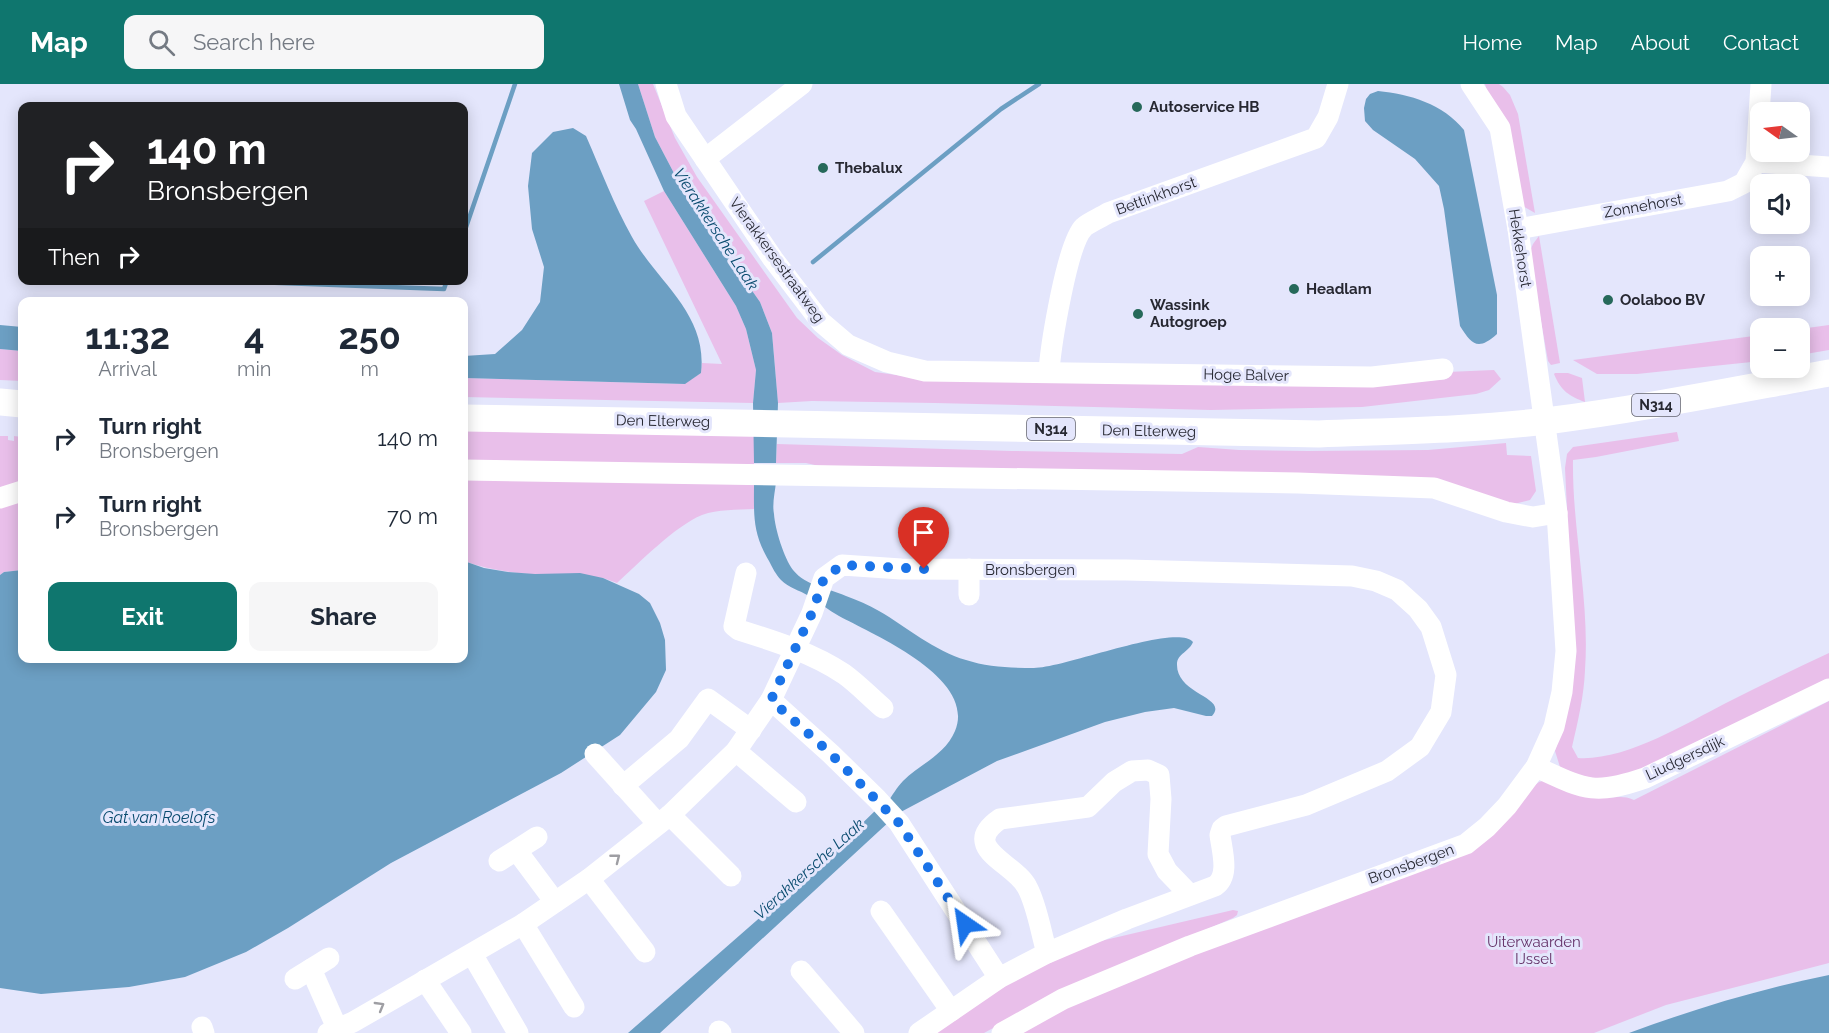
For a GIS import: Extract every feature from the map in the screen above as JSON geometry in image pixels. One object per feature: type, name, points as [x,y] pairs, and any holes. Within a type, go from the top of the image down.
[{"type":"main road","name":"Den Elterweg","points":[[468,418],[1319,434],[1444,430],[1546,421],[1693,399],[1829,373]]},
{"type":"main road","points":[[0,402],[18,404]]},
{"type":"main road","points":[[0,420],[18,421]]},
{"type":"street","name":"Vierakkersestraatweg","points":[[666,84],[676,116],[773,259],[821,322],[848,345],[887,362],[926,370],[1049,371]]},
{"type":"street","points":[[705,159],[802,84]]},
{"type":"street","name":"Bettinkhorst","points":[[1049,371],[1051,345],[1070,254],[1083,228],[1108,213],[1316,138],[1328,117],[1338,84]]},
{"type":"street","name":"Hekkehorst","points":[[1471,84],[1500,128],[1518,229],[1546,421]]},
{"type":"street","points":[[1760,102],[1761,84]]},
{"type":"street","points":[[1756,162],[1829,167]]},
{"type":"street","name":"Zonnehorst","points":[[1518,229],[1728,191],[1744,183],[1756,162]]},
{"type":"street","name":"Hoge Balver","points":[[1049,371],[1372,377],[1443,369]]},
{"type":"street","name":"Bronsbergen","points":[[1002,1033],[1063,999],[1190,946],[1466,844],[1487,827],[1507,806],[1536,767],[1554,727],[1566,670],[1557,513],[1546,421]]},
{"type":"street","points":[[468,470],[1287,483],[1434,488],[1506,512],[1533,517],[1557,513]]},
{"type":"street","points":[[0,498],[18,492]]},
{"type":"street","name":"Bronsbergen","points":[[311,968],[344,1029],[523,924],[589,879],[664,819],[736,751],[771,700],[812,613],[824,578],[842,565],[901,569],[1127,570],[1352,576],[1376,581],[1397,590],[1418,609],[1431,627],[1446,675],[1441,712],[1420,747],[1387,771],[1306,805],[1226,826],[1220,835],[1224,875],[1222,882],[1127,918],[1047,953],[999,978],[919,1033]]},
{"type":"street","name":"Bronsbergen","points":[[969,569],[969,595]]},
{"type":"street","points":[[746,573],[734,626],[739,630],[795,650],[845,675],[883,708]]},
{"type":"street","name":"Liudgersdijk","points":[[1536,767],[1588,789],[1618,787],[1645,777],[1829,688]]},
{"type":"street","points":[[623,786],[679,739],[708,699],[751,730]]},
{"type":"street","points":[[771,700],[877,799],[899,823],[999,978]]},
{"type":"street","points":[[736,751],[796,802]]},
{"type":"street","points":[[595,754],[623,786],[730,876]]},
{"type":"street","points":[[1047,953],[1028,888],[1020,877],[996,859],[987,849],[985,837],[990,826],[1000,819],[1088,807],[1123,776],[1132,771],[1149,770],[1159,775],[1161,799],[1158,854],[1167,871],[1190,895]]},
{"type":"street","points":[[537,837],[508,856],[555,902]]},
{"type":"street","points":[[589,879],[645,952]]},
{"type":"street","points":[[881,912],[951,1011]]},
{"type":"street","points":[[523,924],[574,1007]]},
{"type":"street","points":[[472,954],[518,1033]]},
{"type":"street","points":[[801,971],[854,1033]]},
{"type":"street","points":[[425,980],[461,1033]]},
{"type":"green space","points":[[638,84],[653,84],[675,138],[697,177],[797,318],[818,338],[842,355],[875,372],[925,379],[1369,386],[1447,379],[1447,372],[1494,370],[1501,379],[1489,390],[1476,394],[1362,407],[1211,410],[812,401],[778,403],[772,333],[760,302],[687,198],[655,137]]},
{"type":"green space","points":[[1485,84],[1499,84],[1503,87],[1510,95],[1518,114],[1535,213],[1521,205]]},
{"type":"green space","points":[[664,191],[736,306],[746,329],[756,370],[753,403],[468,397],[468,378],[684,384],[701,373],[702,363],[722,364],[644,201]]},
{"type":"green space","points":[[1539,236],[1560,363],[1551,365],[1548,361],[1529,253]]},
{"type":"green space","points":[[1829,325],[1829,350],[1810,353],[1810,328]]},
{"type":"green space","points":[[1750,336],[1750,362],[1637,374],[1597,374],[1573,360]]},
{"type":"green space","points":[[0,349],[18,351],[18,381],[0,380]]},
{"type":"green space","points":[[1555,373],[1568,373],[1582,378],[1585,402],[1566,392]]},
{"type":"green space","points":[[468,428],[754,433],[754,471],[468,464]]},
{"type":"green space","points":[[1677,432],[1679,441],[1573,460],[1573,486],[1586,644],[1583,689],[1572,747],[1578,758],[1615,754],[1635,747],[1829,653],[1829,683],[1628,776],[1608,780],[1586,779],[1560,767],[1555,751],[1563,726],[1567,454],[1573,447]]},
{"type":"green space","points":[[0,436],[8,436],[8,440],[14,441],[14,436],[18,436],[18,485],[0,492]]},
{"type":"green space","points":[[1506,443],[1507,455],[1531,456],[1536,491],[1530,500],[1514,504],[1493,500],[828,468],[806,463],[776,463],[777,444],[1182,454],[1198,447],[1308,451],[1428,450]]},
{"type":"green space","points":[[468,477],[754,482],[754,509],[714,512],[691,520],[680,527],[617,583],[603,578],[515,573],[468,562]]},
{"type":"green space","points":[[18,496],[18,570],[4,572],[0,575],[0,507]]},
{"type":"green space","name":"Uiterwaarden IJssel","points":[[1829,701],[1829,963],[1666,1005],[1594,1033],[1016,1033],[1065,1006],[1193,952],[1431,867],[1539,782],[1546,780],[1594,796],[1625,797],[1634,800]]},
{"type":"green space","points":[[1233,910],[1238,911],[1233,918],[1052,996],[984,1033],[933,1033],[1000,987],[1088,944]]},
{"type":"water","points":[[619,84],[638,84],[655,137],[687,198],[760,302],[772,333],[778,403],[776,463],[754,463],[753,403],[756,370],[746,329],[736,306],[664,191],[630,120]]},
{"type":"water","points":[[1378,91],[1425,102],[1446,113],[1464,130],[1497,295],[1497,334],[1485,343],[1472,341],[1460,326],[1439,186],[1415,159],[1373,130],[1365,121],[1366,99],[1370,94]]},
{"type":"water","points":[[573,128],[586,136],[613,200],[632,237],[689,316],[697,333],[701,352],[701,373],[685,384],[468,378],[468,356],[495,354],[522,330],[540,302],[544,267],[532,229],[528,186],[532,153],[553,132]]},
{"type":"water","points":[[0,325],[18,327],[18,351],[0,349]]},
{"type":"water","points":[[754,482],[776,482],[773,506],[780,543],[793,570],[804,580],[871,607],[943,651],[982,664],[1034,668],[1143,642],[1183,638],[1193,642],[1178,661],[1179,674],[1184,683],[1214,704],[1215,710],[1212,716],[1174,708],[1145,712],[1105,722],[997,761],[897,814],[887,803],[903,781],[945,747],[955,731],[958,712],[951,693],[937,676],[897,647],[835,614],[781,580],[759,541],[754,514]]},
{"type":"water","name":"Gat van Roelofs","points":[[468,562],[508,572],[580,573],[603,578],[639,594],[650,603],[660,623],[665,640],[666,670],[656,692],[620,735],[561,773],[391,863],[246,952],[185,977],[129,987],[41,994],[0,988],[0,575],[4,572],[18,570],[18,663],[468,663]]},
{"type":"water","points":[[879,807],[891,820],[660,1033],[628,1033],[811,873]]},
{"type":"water","points":[[1829,975],[1829,1033],[1629,1033],[1728,1000]]},
{"type":"waterway","points":[[468,221],[515,84]]},
{"type":"waterway","points":[[813,262],[1001,109],[1039,84]]},
{"type":"waterway","points":[[336,285],[444,289],[445,285]]},
{"type":"place","name":"Autoservice HB","points":[[1137,107]]},
{"type":"place","name":"Thebalux","points":[[823,168]]},
{"type":"place","name":"Headlam","points":[[1294,289]]},
{"type":"place","name":"Oolaboo BV","points":[[1608,300]]},
{"type":"place","name":"Wassink Autogroep","points":[[1138,314]]},
{"type":"route","points":[[924,569],[842,565],[834,569],[824,578],[812,613],[771,700],[831,754],[899,823],[965,924]]},
{"type":"water label","name":"Vierakkersche Laak","points":[[716,229]]},
{"type":"water label","name":"Vierakkersche Laak","points":[[809,869]]}]
